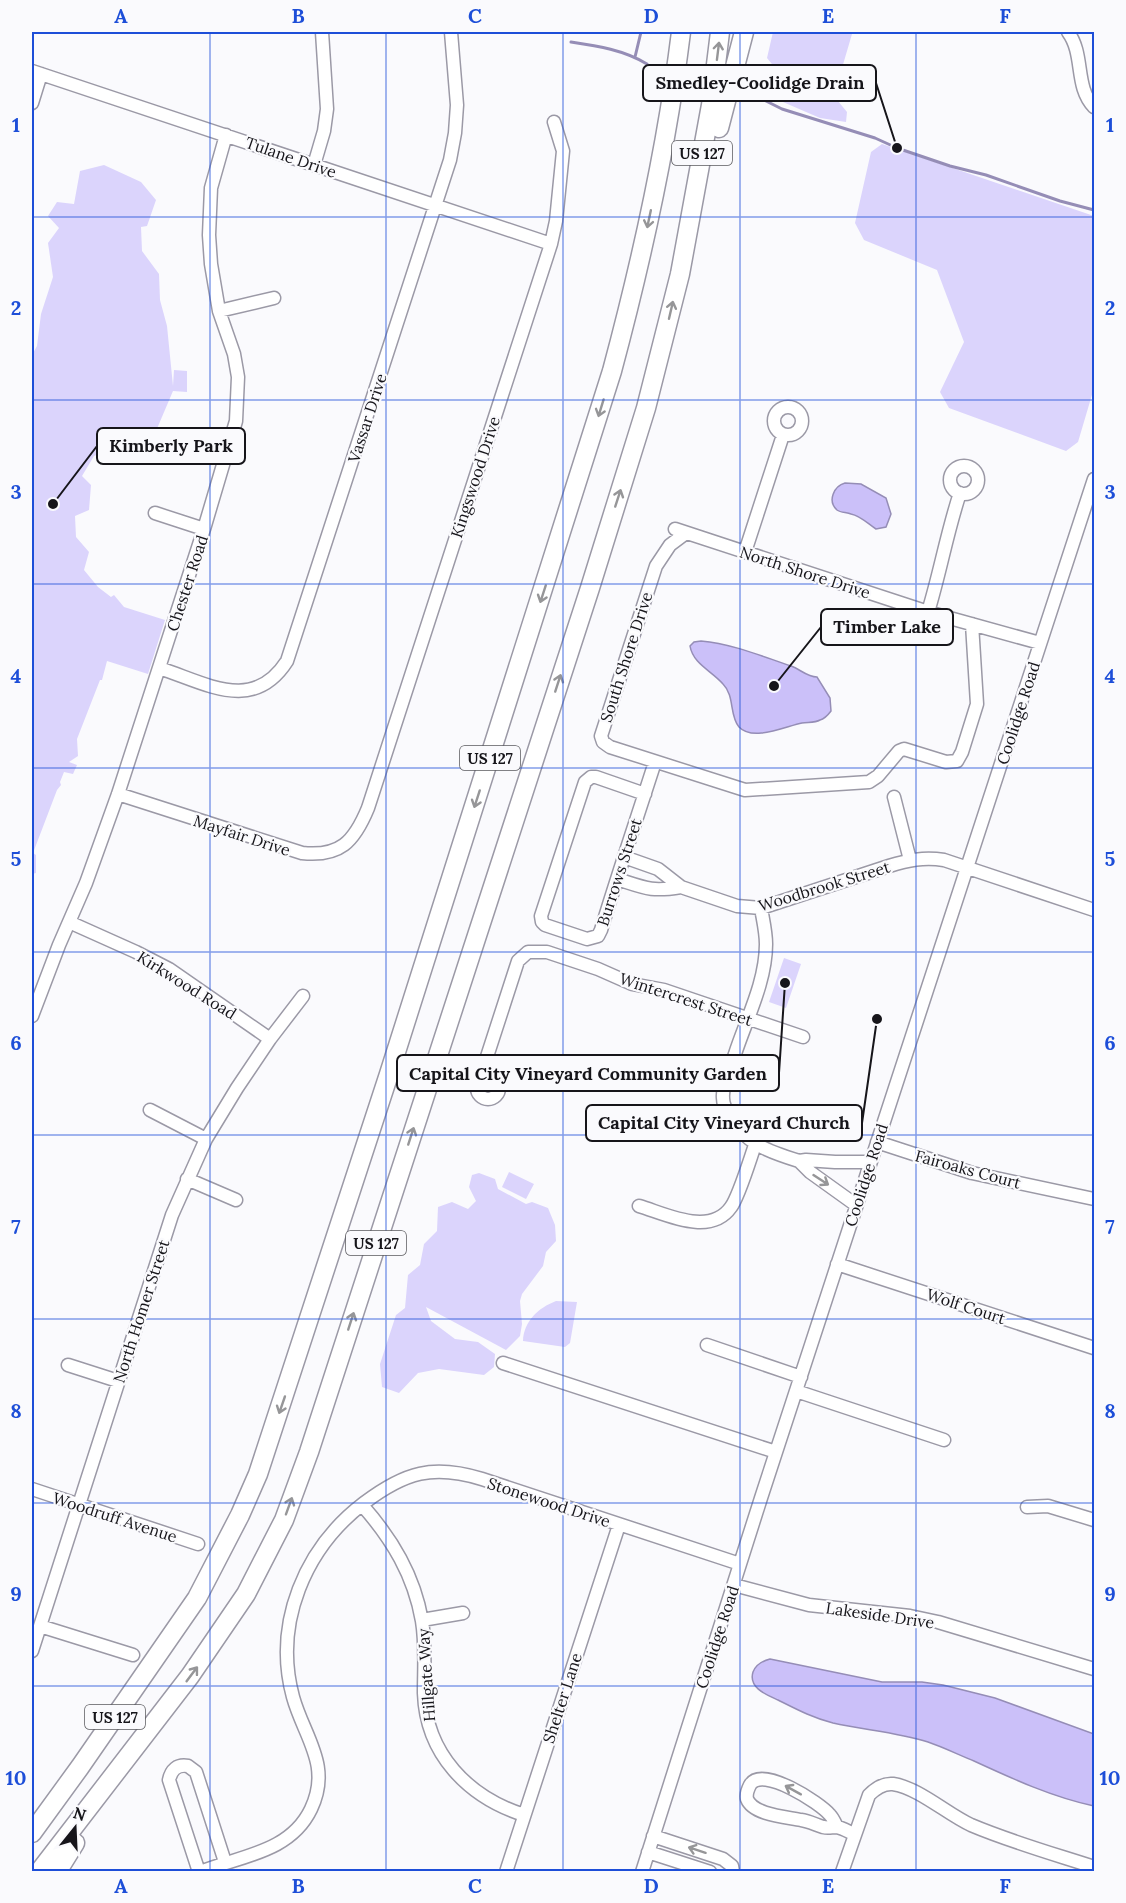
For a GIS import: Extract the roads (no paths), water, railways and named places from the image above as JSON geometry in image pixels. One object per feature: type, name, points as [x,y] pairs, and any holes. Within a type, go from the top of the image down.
[{"type":"highway","points":[[661,161],[663,106],[671,32]]},
{"type":"highway","name":"US 127","points":[[32,1833],[197,1598],[240,1515],[258,1474],[389,1074],[606,391],[632,297],[661,161],[681,32]]},
{"type":"highway","name":"US 127","points":[[39,1872],[215,1642],[246,1594],[284,1520],[309,1452],[626,472],[657,368],[680,274],[711,105],[720,32]]},
{"type":"highway","points":[[680,274],[700,211],[732,71],[744,32]]},
{"type":"highway","points":[[32,1812],[76,1761],[197,1598]]},
{"type":"highway","points":[[57,1872],[156,1721]]},
{"type":"street","points":[[314,165],[324,131],[327,109],[321,32]]},
{"type":"street","name":"Vassar Drive","points":[[159,668],[228,691],[241,692],[252,691],[266,685],[279,673],[287,661],[450,160],[457,105],[451,32]]},
{"type":"street","points":[[1068,32],[1078,56],[1082,88],[1095,107]]},
{"type":"street","points":[[32,102],[36,72]]},
{"type":"street","name":"Tulane Drive","points":[[36,72],[551,244]]},
{"type":"street","name":"Kingswood Drive","points":[[360,828],[551,244],[556,221],[563,151],[554,122]]},
{"type":"street","name":"Chester Road","points":[[32,1016],[118,794],[231,445],[238,400],[238,377],[234,354],[219,310],[211,264],[209,235],[211,188],[226,135]]},
{"type":"street","points":[[219,310],[274,298]]},
{"type":"street","points":[[745,552],[783,435]]},
{"type":"street","name":"Coolidge Road","points":[[642,1872],[856,1205],[1095,479]]},
{"type":"street","points":[[928,612],[939,579],[949,526],[960,493]]},
{"type":"street","points":[[155,513],[204,529]]},
{"type":"street","name":"North Shore Drive","points":[[680,531],[928,612],[1040,642]]},
{"type":"street","name":"South Shore Drive","points":[[680,531],[656,566],[602,733],[603,742],[609,747],[736,789],[753,790],[869,782],[878,776],[899,751],[904,749],[946,762],[957,761],[977,704],[972,624]]},
{"type":"street","name":"Burrows Street","points":[[645,794],[596,777],[591,777],[585,782],[541,916],[545,925],[587,939],[595,938],[601,930],[624,857],[645,794],[655,762]]},
{"type":"street","name":"Mayfair Drive","points":[[118,794],[302,853],[318,855],[341,848],[360,828]]},
{"type":"street","points":[[894,797],[910,860]]},
{"type":"street","name":"Woodbrook Street","points":[[624,857],[665,873],[681,886],[744,908],[761,908],[910,860],[935,858],[1095,910]]},
{"type":"street","points":[[659,891],[667,883],[665,873]]},
{"type":"street","points":[[617,879],[659,891],[681,886]]},
{"type":"street","points":[[761,908],[765,931],[764,962],[724,1087],[725,1108],[743,1135],[768,1152],[799,1161],[870,1162]]},
{"type":"street","name":"Kirkwood Road","points":[[69,922],[169,969],[270,1039]]},
{"type":"street","name":"Wintercrest Street","points":[[484,1078],[483,1069],[518,961],[528,952],[547,952],[598,969],[632,984],[664,990],[803,1037]]},
{"type":"street","name":"North Homer Street","points":[[32,1651],[172,1215],[206,1139],[270,1039],[303,996]]},
{"type":"street","points":[[150,1110],[206,1139]]},
{"type":"street","name":"Fairoaks Court","points":[[877,1142],[972,1173],[1095,1199]]},
{"type":"street","points":[[639,1206],[685,1220],[698,1222],[716,1219],[732,1206],[755,1144]]},
{"type":"street","points":[[799,1161],[810,1172],[856,1205]]},
{"type":"street","points":[[188,1179],[236,1200]]},
{"type":"street","name":"Wolf Court","points":[[837,1264],[1095,1348]]},
{"type":"street","points":[[708,1345],[801,1377]]},
{"type":"street","points":[[503,1363],[776,1452]]},
{"type":"street","points":[[68,1365],[118,1381]]},
{"type":"street","points":[[796,1391],[944,1440]]},
{"type":"street","name":"Stonewood Drive","points":[[199,1872],[277,1845],[302,1824],[314,1801],[319,1780],[318,1761],[300,1718],[288,1672],[291,1614],[303,1577],[320,1549],[343,1520],[382,1491],[429,1471],[452,1471],[740,1564]]},
{"type":"street","name":"Woodruff Avenue","points":[[32,1490],[198,1544]]},
{"type":"street","name":"Hillgate Way","points":[[362,1505],[385,1533],[401,1558],[414,1587],[424,1635],[426,1709],[436,1744],[451,1768],[474,1791],[501,1807],[524,1815]]},
{"type":"street","points":[[1027,1507],[1048,1506],[1095,1520]]},
{"type":"street","name":"Shelter Lane","points":[[506,1872],[619,1525]]},
{"type":"street","name":"Lakeside Drive","points":[[734,1585],[809,1605],[910,1616],[938,1622],[1095,1669]]},
{"type":"street","points":[[422,1620],[463,1613]]},
{"type":"street","points":[[40,1626],[133,1655]]},
{"type":"street","points":[[199,1872],[170,1783],[172,1772],[178,1766],[188,1766],[196,1772],[225,1862]]},
{"type":"street","points":[[837,1827],[830,1814],[807,1797],[782,1783],[759,1780],[750,1785],[747,1800],[764,1811],[824,1827],[837,1827],[854,1834]]},
{"type":"street","points":[[842,1872],[869,1795],[878,1787],[891,1784],[913,1792],[974,1826],[1095,1867]]},
{"type":"street","points":[[653,1836],[723,1858],[729,1862],[734,1871]]},
{"type":"street","points":[[648,1852],[710,1872]]},
{"type":"waterway","points":[[635,57],[641,32]]},
{"type":"waterway","points":[[571,42],[620,52],[647,64]]},
{"type":"waterway","points":[[748,97],[764,100],[782,109],[875,138],[950,166],[986,175],[1060,201],[1094,210]]},
{"type":"place","name":"Smedley-Coolidge Drain","points":[[897,148]]},
{"type":"place","name":"Kimberly Park","points":[[53,504]]},
{"type":"place","name":"Timber Lake","points":[[774,686]]},
{"type":"place","name":"Capital City Vineyard Community Garden","points":[[785,983]]},
{"type":"place","name":"Capital City Vineyard Church","points":[[877,1019]]}]
